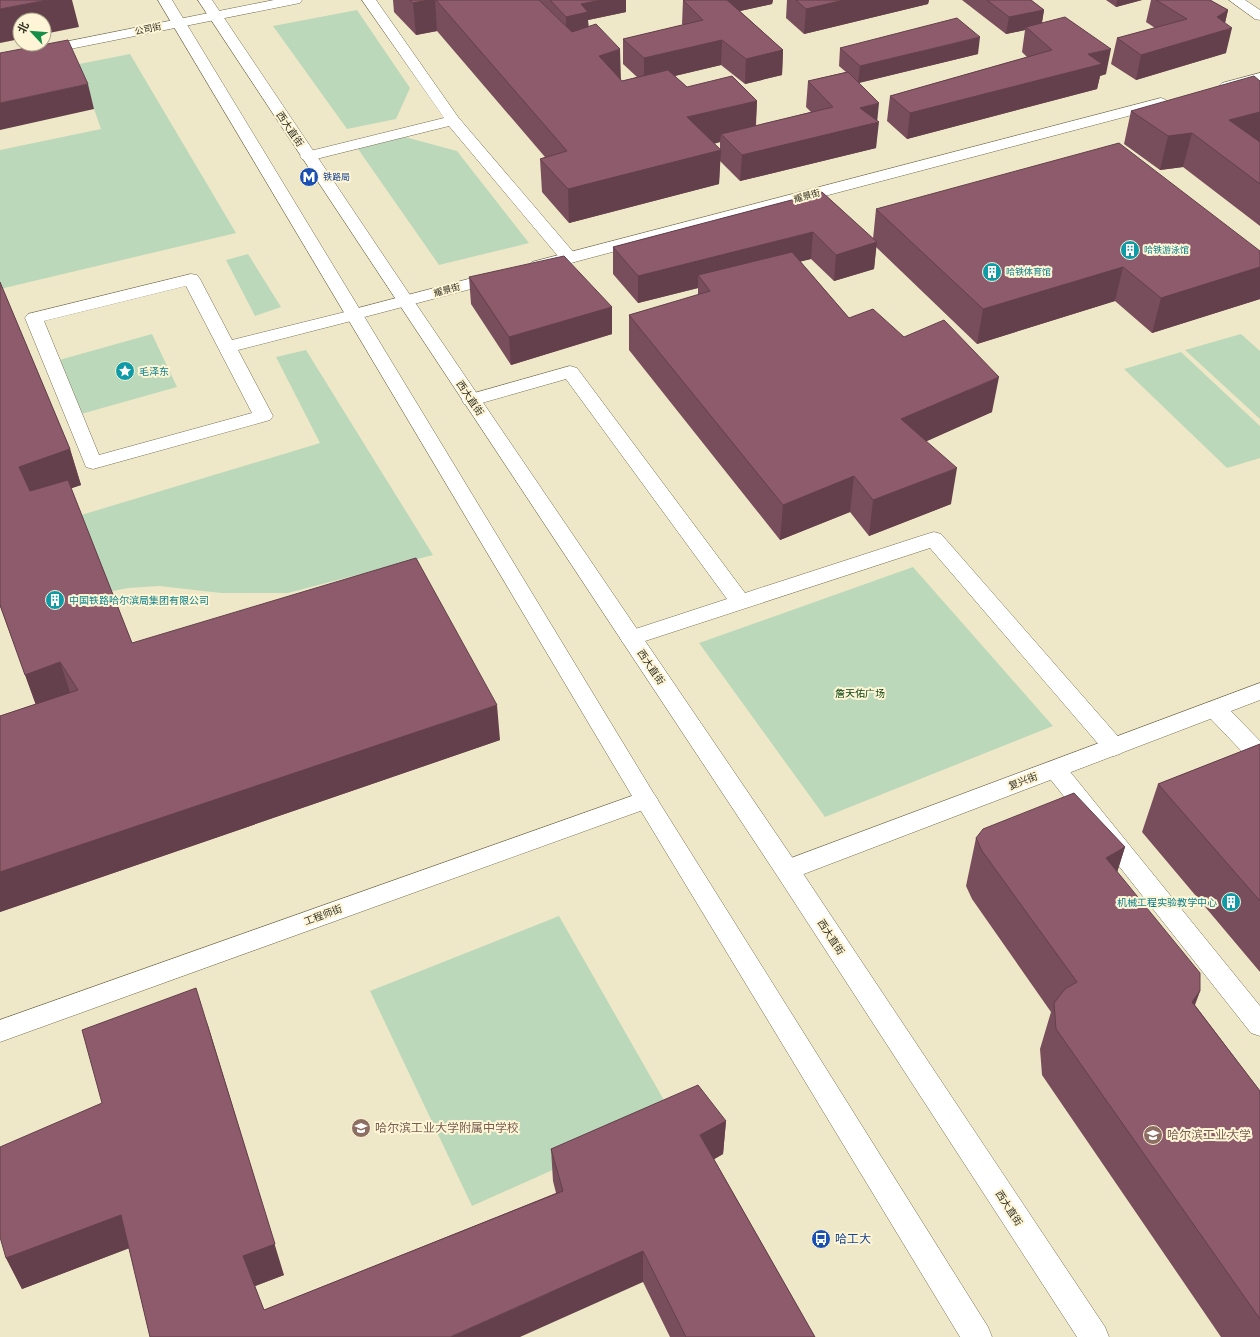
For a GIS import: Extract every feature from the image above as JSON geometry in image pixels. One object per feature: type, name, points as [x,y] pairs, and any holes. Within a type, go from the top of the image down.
[{"type":"main road","points":[[165,0],[646,800],[977,1337]]},
{"type":"main road","name":"公司街","points":[[0,59],[179,23],[210,8],[295,0]]},
{"type":"main road","points":[[369,0],[453,120],[569,258]]},
{"type":"main road","points":[[1236,0],[1260,16]]},
{"type":"main road","name":"西大直街","points":[[210,8],[787,870],[1094,1337]]},
{"type":"main road","points":[[1214,89],[1260,77]]},
{"type":"main road","name":"耀景街","points":[[227,347],[1176,99]]},
{"type":"main road","points":[[308,156],[453,120]]},
{"type":"main road","points":[[191,279],[227,347],[263,416],[93,463],[34,318],[191,279]]},
{"type":"main road","points":[[471,400],[570,372],[740,602]]},
{"type":"main road","points":[[631,638],[934,539],[1114,747]]},
{"type":"main road","name":"复兴街","points":[[787,870],[1260,691]]},
{"type":"main road","points":[[1215,709],[1260,756]]},
{"type":"main road","points":[[1055,769],[1260,1025]]},
{"type":"main road","name":"工程师街","points":[[0,1031],[646,800]]},
{"type":"green space","points":[[357,10],[410,88],[396,119],[347,129],[273,26]]},
{"type":"green space","points":[[130,54],[236,233],[0,289],[0,150],[101,129],[94,109],[74,65]]},
{"type":"green space","points":[[405,137],[457,151],[529,243],[439,265],[358,149]]},
{"type":"green space","points":[[248,254],[281,307],[255,316],[226,260]]},
{"type":"green space","points":[[152,334],[177,387],[74,416],[52,362]]},
{"type":"green space","points":[[1241,334],[1260,351],[1260,419],[1185,350]]},
{"type":"green space","points":[[306,350],[433,555],[288,593],[221,593],[159,586],[128,588],[108,592],[78,516],[320,443],[276,357]]},
{"type":"green space","points":[[1181,352],[1260,426],[1260,458],[1227,468],[1124,369]]},
{"type":"green space","name":"詹天佑广场","points":[[913,567],[1053,726],[825,817],[699,643]]},
{"type":"green space","points":[[559,916],[673,1116],[472,1206],[370,991]]},
{"type":"building","points":[[0,0],[47,0],[0,9]]},
{"type":"building","points":[[410,0],[429,0],[413,3]]},
{"type":"building","points":[[436,0],[539,0],[572,32],[596,24],[620,49],[599,56],[622,81],[668,70],[687,87],[732,76],[757,101],[687,117],[721,150],[568,189],[540,159],[567,151]]},
{"type":"building","points":[[550,0],[602,0],[581,4],[588,12],[566,17]]},
{"type":"building","points":[[683,0],[727,0],[783,50],[746,59],[722,40],[644,58],[623,39],[703,20]]},
{"type":"building","points":[[796,0],[844,0],[806,9]]},
{"type":"building","points":[[987,0],[1031,0],[1044,10],[1009,17]]},
{"type":"building","points":[[1156,0],[1210,0],[1228,10],[1217,17],[1232,28],[1141,55],[1117,38],[1187,19]]},
{"type":"building","points":[[1065,17],[1111,49],[1088,54],[1102,64],[910,113],[890,96],[1052,50],[1026,27]]},
{"type":"building","points":[[957,18],[980,37],[860,66],[840,48]]},
{"type":"building","points":[[68,40],[88,84],[0,103],[0,53],[12,51],[12,52],[52,52],[52,43]]},
{"type":"building","points":[[848,72],[879,103],[860,108],[879,122],[742,155],[721,134],[833,107],[808,81]]},
{"type":"building","points":[[1254,76],[1260,81],[1260,112],[1229,120],[1260,142],[1260,184],[1192,133],[1168,136],[1131,111]]},
{"type":"building","points":[[1119,143],[1260,251],[1260,267],[1161,298],[1123,267],[983,309],[876,209]]},
{"type":"building","points":[[822,192],[877,242],[836,255],[813,232],[638,276],[613,247]]},
{"type":"building","points":[[792,252],[849,318],[873,309],[904,337],[944,320],[999,377],[901,419],[957,468],[873,500],[854,476],[783,505],[629,315],[710,291],[698,275]]},
{"type":"building","points":[[564,256],[612,307],[509,337],[469,277]]},
{"type":"building","name":"中国铁路哈尔滨局集团有限公司","points":[[0,282],[70,449],[19,467],[30,491],[68,480],[132,643],[416,558],[497,705],[0,872],[0,716],[78,690],[60,662],[25,675],[0,605]]},
{"type":"building","points":[[1260,744],[1260,901],[1158,784]]},
{"type":"building","points":[[1074,793],[1125,847],[1106,858],[1200,973],[1200,991],[1192,1002],[1260,1091],[1260,1319],[1056,1029],[1054,1003],[1065,989],[1077,982],[982,851],[976,838],[983,829]]},
{"type":"building","points":[[196,988],[275,1244],[243,1256],[264,1310],[563,1191],[551,1149],[698,1085],[726,1121],[700,1135],[815,1337],[686,1337],[643,1251],[450,1337],[150,1337],[121,1215],[6,1258],[0,1237],[0,1147],[102,1103],[82,1030]]},
{"type":"place","name":"铁路局","points":[[309,177]]},
{"type":"place","name":"哈铁游泳馆","points":[[1130,250]]},
{"type":"place","name":"哈铁体育馆","points":[[992,272]]},
{"type":"place","name":"毛泽东","points":[[125,371]]},
{"type":"place","name":"中国铁路哈尔滨局集团有限公司","points":[[55,600]]},
{"type":"place","name":"机械工程实验教学中心","points":[[1231,902]]},
{"type":"place","name":"哈尔滨工业大学附属中学校","points":[[361,1128]]},
{"type":"place","name":"哈尔滨工业大学","points":[[1153,1135]]},
{"type":"place","name":"哈工大","points":[[821,1239]]}]
